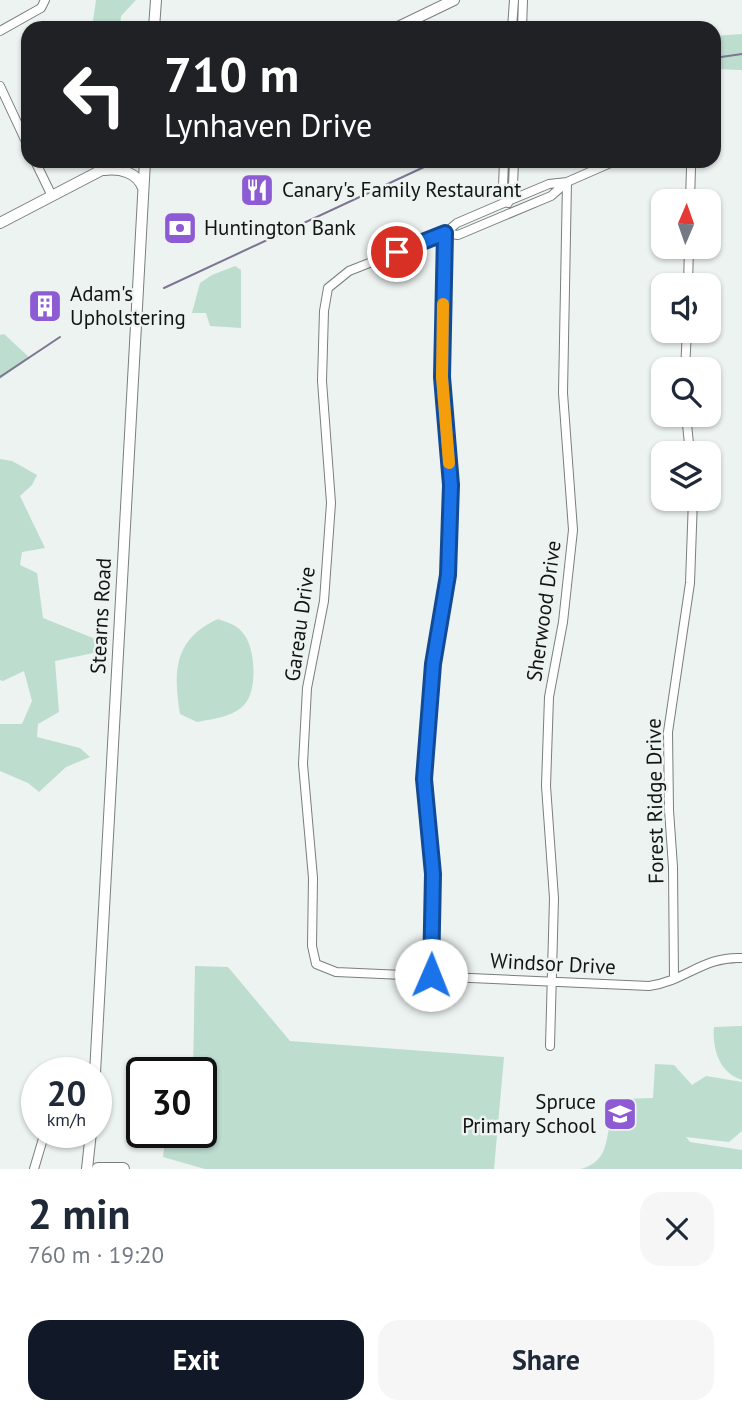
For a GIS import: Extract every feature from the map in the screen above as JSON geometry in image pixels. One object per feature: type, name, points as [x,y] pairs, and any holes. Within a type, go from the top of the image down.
[{"type":"highway","points":[[98,1169],[122,1169]]},
{"type":"main road","points":[[154,21],[156,0]]},
{"type":"main road","points":[[410,21],[454,0]]},
{"type":"main road","points":[[0,223],[104,168]]},
{"type":"main road","name":"Stearns Road","points":[[96,1057],[145,168]]},
{"type":"main road","points":[[98,171],[124,171],[140,180],[144,189]]},
{"type":"main road","points":[[87,1169],[89,1148]]},
{"type":"street","points":[[0,31],[41,8],[45,0]]},
{"type":"street","points":[[512,21],[514,0]]},
{"type":"street","points":[[522,21],[523,0]]},
{"type":"street","points":[[0,86],[21,131]]},
{"type":"street","points":[[38,168],[51,194]]},
{"type":"street","points":[[504,168],[503,187],[508,200]]},
{"type":"street","points":[[508,214],[514,168]]},
{"type":"street","points":[[431,975],[433,874],[424,779],[433,664],[448,575],[451,485],[442,377],[445,233],[457,223],[508,200],[549,184],[567,182],[599,168]]},
{"type":"street","points":[[690,189],[691,168]]},
{"type":"street","points":[[445,233],[458,234],[508,214],[551,196],[567,182]]},
{"type":"street","name":"Sherwood Drive","points":[[550,1046],[554,898],[546,786],[549,696],[563,622],[573,530],[563,393],[567,182]]},
{"type":"street","name":"Gareau Drive","points":[[316,964],[312,946],[313,878],[303,764],[307,688],[324,601],[331,503],[321,381],[324,312],[328,288],[349,271],[445,233]]},
{"type":"street","name":"Forest Ridge Drive","points":[[674,979],[668,732],[690,583],[693,511]]},
{"type":"street","name":"Windsor Drive","points":[[316,964],[336,972],[649,986],[674,979],[713,960],[742,958]]},
{"type":"street","points":[[34,1169],[40,1148]]},
{"type":"green space","points":[[96,0],[136,0],[121,16],[121,21],[93,21]]},
{"type":"green space","points":[[742,34],[742,70],[721,69],[721,36]]},
{"type":"green space","points":[[235,266],[241,270],[241,328],[210,326],[206,313],[192,313],[200,283]]},
{"type":"green space","points":[[4,334],[30,358],[0,379],[0,335]]},
{"type":"green space","points":[[0,459],[12,461],[37,475],[32,485],[20,496],[45,548],[22,552],[20,565],[37,573],[43,618],[98,640],[98,652],[55,661],[59,712],[38,724],[37,737],[80,748],[90,757],[66,767],[39,792],[28,783],[0,771],[0,724],[22,724],[32,701],[24,671],[0,680]]},
{"type":"green space","points":[[218,619],[237,627],[247,639],[253,668],[252,690],[244,705],[234,712],[197,722],[180,714],[177,670],[185,647],[193,636]]},
{"type":"green space","points":[[195,966],[228,967],[290,1041],[504,1057],[494,1169],[205,1169],[163,1157],[164,1148],[217,1148],[217,1057],[193,1057]]},
{"type":"green space","points":[[742,1026],[742,1080],[728,1072],[719,1059],[714,1027]]},
{"type":"green space","points":[[655,1064],[674,1065],[692,1085],[706,1076],[742,1082],[742,1131],[729,1142],[686,1137],[690,1142],[742,1150],[742,1169],[581,1169],[591,1165],[602,1154],[613,1114],[622,1099],[653,1098]]},
{"type":"waterway","points":[[721,57],[742,54]]},
{"type":"waterway","points":[[164,288],[422,168]]},
{"type":"waterway","points":[[0,377],[60,337]]},
{"type":"slow traffic","points":[[443,304],[442,377],[449,463]]},
{"type":"place","name":"Canary's Family Restaurant","points":[[257,190]]},
{"type":"place","name":"Huntington Bank","points":[[180,228]]},
{"type":"place","name":"Adam's Upholstering","points":[[45,306]]},
{"type":"place","name":"Spruce Primary School","points":[[620,1114]]},
{"type":"route","points":[[397,252],[445,233],[442,377],[451,485],[448,575],[433,664],[424,779],[433,874],[431,975]]}]
